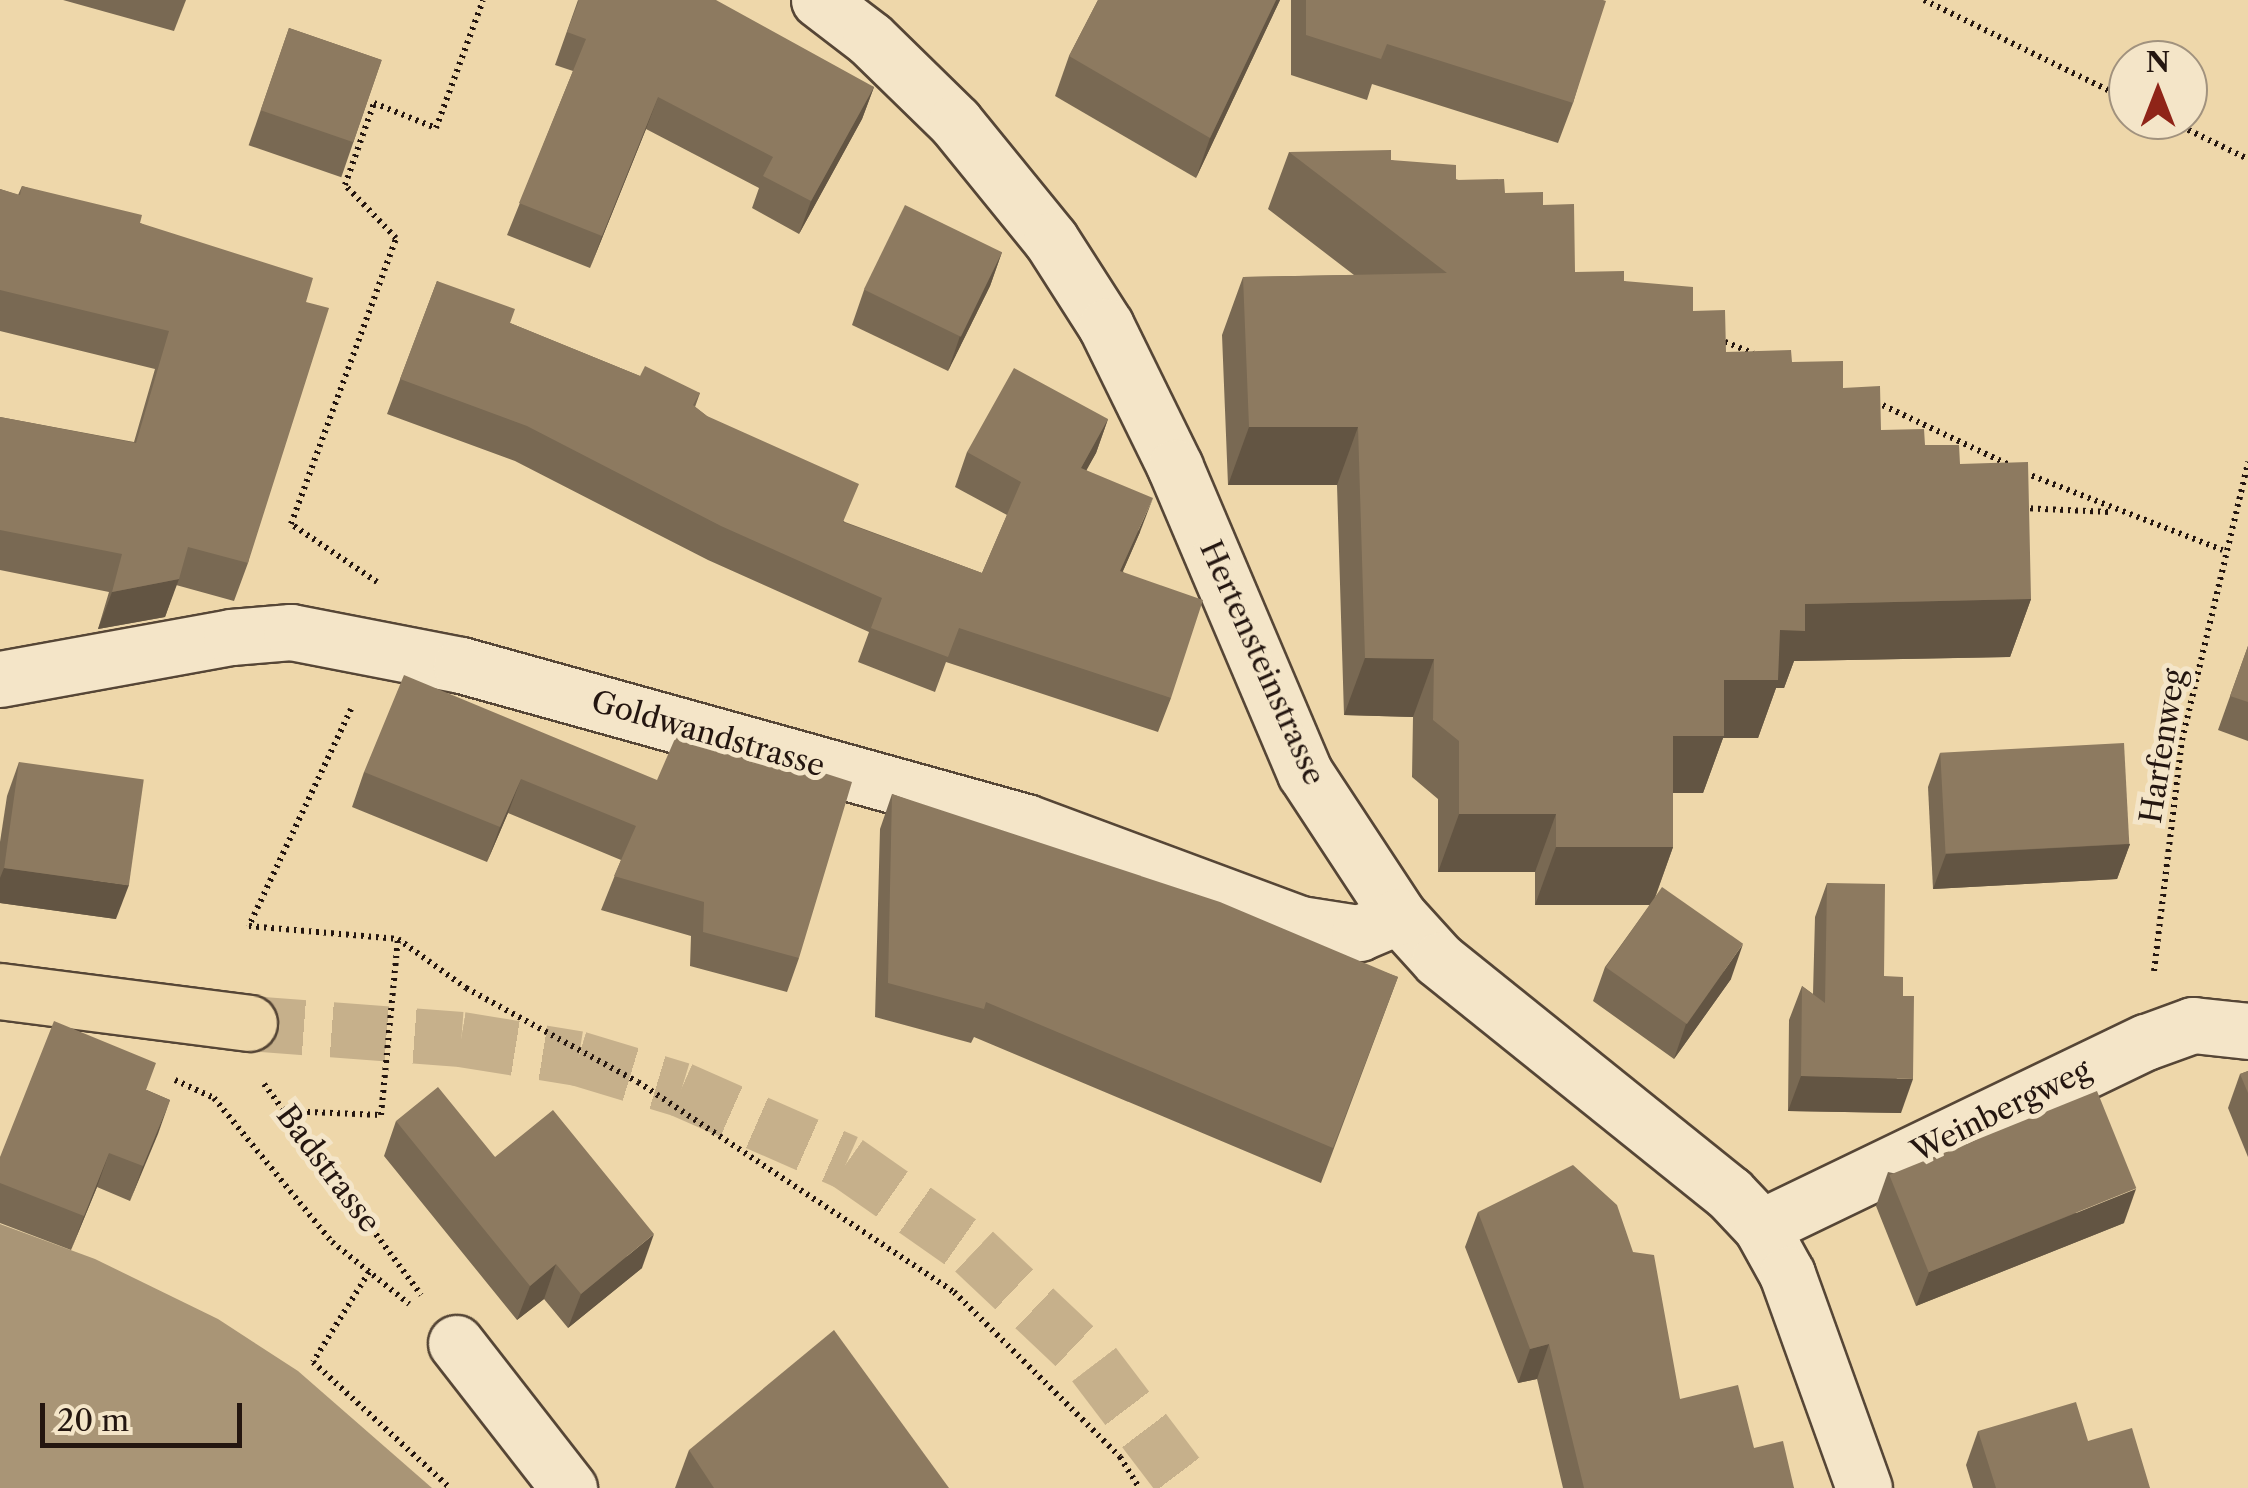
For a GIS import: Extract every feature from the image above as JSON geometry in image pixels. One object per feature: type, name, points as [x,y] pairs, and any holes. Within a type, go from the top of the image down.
[{"type":"main road","points":[[0,991],[248,1023]]},
{"type":"street","name":"Hertensteinstrasse","points":[[819,0],[870,39],[955,122],[1051,240],[1106,326],[1175,466],[1305,773],[1399,916],[1439,960],[1729,1193],[1760,1226],[1787,1274],[1864,1488]]},
{"type":"street","name":"Goldwandstrasse","points":[[0,678],[231,636],[291,632],[462,665],[1026,822],[1300,924],[1359,933],[1399,916]]},
{"type":"street","name":"Weinbergweg","points":[[1760,1226],[2146,1042],[2192,1025],[2248,1030]]},
{"type":"street","points":[[456,1342],[569,1488]]},
{"type":"path","points":[[290,524],[396,238],[346,185],[374,103],[436,128],[484,0]]},
{"type":"path","points":[[1924,0],[2108,90]]},
{"type":"path","points":[[2208,140],[2248,160]]},
{"type":"path","points":[[1702,336],[1772,360]]},
{"type":"path","points":[[1861,396],[2118,512],[2223,550]]},
{"type":"path","name":"Harfenweg","points":[[2146,1042],[2182,740],[2223,550],[2248,462]]},
{"type":"path","points":[[2011,506],[2118,512]]},
{"type":"path","points":[[358,694],[249,926],[398,940],[466,988],[638,1082],[954,1292],[1120,1458],[1139,1488]]},
{"type":"path","points":[[285,1110],[381,1115],[398,940]]},
{"type":"path","name":"Badstrasse","points":[[190,1016],[230,1048],[285,1110],[456,1342]]},
{"type":"path","points":[[168,1076],[214,1098],[332,1242],[456,1342]]},
{"type":"path","points":[[369,1272],[314,1362],[450,1488]]},
{"type":"shaded area","points":[[0,1224],[95,1259],[218,1319],[298,1371],[432,1488],[0,1488]]},
{"type":"building","points":[[579,0],[716,0],[874,87],[811,201],[763,176],[773,157],[658,97],[602,236],[519,203],[586,39],[567,32]]},
{"type":"building","points":[[1098,0],[1276,0],[1210,138],[1069,56]]},
{"type":"building","points":[[1306,0],[1606,1],[1573,103],[1387,44],[1381,59],[1306,35]]},
{"type":"building","points":[[289,28],[382,60],[353,142],[261,110]]},
{"type":"building","points":[[1391,150],[1391,160],[1456,165],[1456,180],[1504,179],[1505,193],[1543,192],[1543,205],[1574,204],[1575,272],[1624,271],[1624,281],[1693,287],[1693,311],[1725,310],[1726,352],[1791,350],[1792,362],[1843,361],[1843,388],[1880,386],[1881,430],[1924,429],[1925,445],[1959,445],[1960,464],[2028,462],[2031,599],[1805,604],[1805,631],[1780,630],[1778,680],[1724,680],[1724,736],[1673,736],[1673,847],[1556,847],[1556,814],[1459,814],[1459,741],[1433,720],[1434,659],[1365,658],[1358,427],[1249,427],[1243,277],[1447,273],[1289,152]]},
{"type":"building","points":[[22,186],[142,215],[140,223],[313,278],[306,302],[329,308],[248,563],[188,547],[179,579],[112,592],[122,554],[0,530],[0,417],[136,443],[169,331],[0,290],[0,189],[20,195]]},
{"type":"building","points":[[905,205],[1002,252],[961,337],[864,289]]},
{"type":"building","points":[[437,281],[515,309],[510,323],[640,376],[645,366],[700,393],[693,405],[707,416],[859,484],[843,522],[982,573],[1021,482],[967,452],[1014,368],[1108,419],[1081,468],[1153,498],[1120,571],[1203,600],[1171,698],[959,628],[948,657],[871,628],[882,598],[721,526],[527,426],[400,379]]},
{"type":"building","points":[[2248,646],[2248,702],[2230,696]]},
{"type":"building","points":[[404,675],[657,780],[680,727],[852,782],[799,958],[703,932],[704,902],[614,876],[636,826],[521,779],[500,827],[364,772]]},
{"type":"building","points":[[2124,743],[2129,844],[1946,853],[1940,753]]},
{"type":"building","points":[[19,762],[144,780],[129,885],[4,868]]},
{"type":"building","points":[[892,794],[1220,902],[1398,977],[1333,1148],[986,1002],[984,1009],[888,983]]},
{"type":"building","points":[[1827,883],[1885,884],[1884,976],[1903,977],[1903,996],[1914,996],[1913,1079],[1801,1076],[1802,986],[1825,1003]]},
{"type":"building","points":[[1662,887],[1743,944],[1687,1024],[1606,967]]},
{"type":"building","points":[[54,1021],[156,1063],[146,1090],[170,1100],[143,1166],[109,1153],[84,1216],[0,1183],[0,1157]]},
{"type":"building","points":[[2248,1071],[2248,1093],[2240,1074]]},
{"type":"building","points":[[438,1087],[495,1157],[553,1110],[654,1234],[581,1294],[556,1264],[530,1286],[396,1121]]},
{"type":"building","points":[[2097,1091],[2136,1188],[1929,1272],[1889,1175]]},
{"type":"building","points":[[1573,1165],[1617,1205],[1633,1252],[1654,1255],[1680,1399],[1738,1385],[1754,1448],[1783,1441],[1794,1488],[1584,1488],[1549,1344],[1530,1349],[1478,1212]]},
{"type":"building","points":[[834,1330],[949,1488],[714,1488],[689,1450]]},
{"type":"building","points":[[2076,1402],[2088,1441],[2132,1428],[2150,1488],[1996,1488],[1978,1431]]},
{"type":"tunnel","points":[[249,1023],[461,1039],[578,1058],[681,1089],[847,1162],[974,1251],[1094,1364],[1188,1488]]}]
